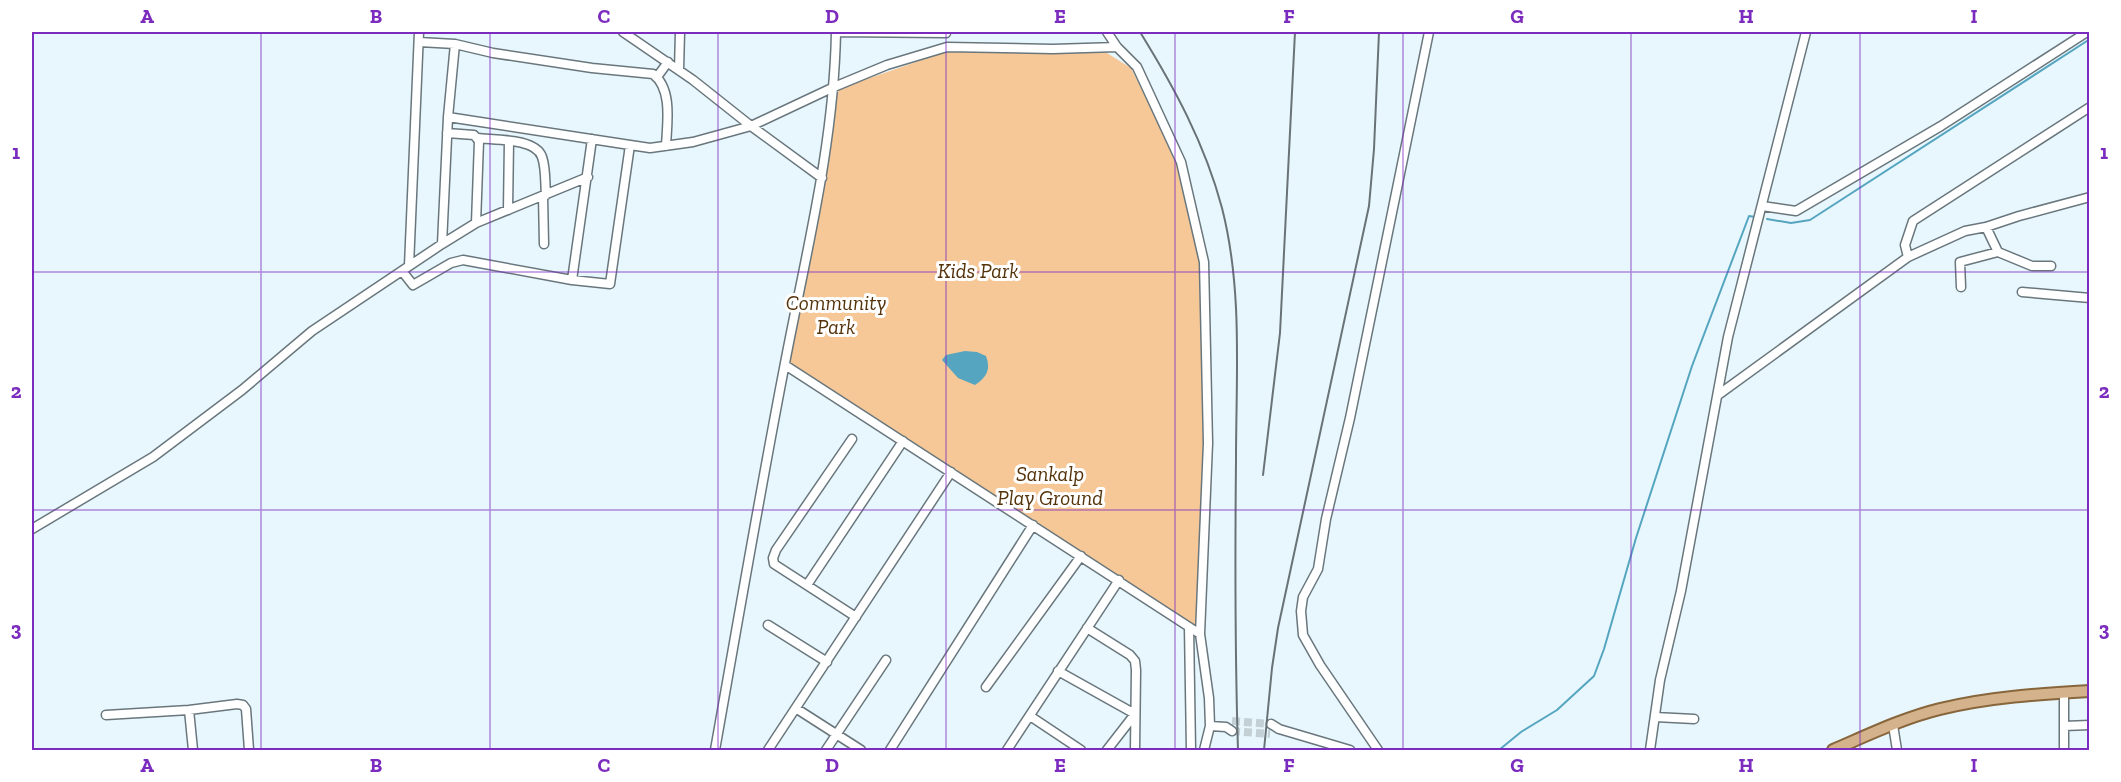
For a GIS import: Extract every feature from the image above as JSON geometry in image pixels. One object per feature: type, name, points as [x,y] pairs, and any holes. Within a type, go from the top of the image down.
[{"type":"main road","points":[[1833,750],[1939,709],[1998,698],[2090,691]]},
{"type":"street","points":[[419,32],[406,268],[413,285],[451,263],[463,260],[572,280],[610,284],[630,145]]},
{"type":"street","points":[[623,32],[679,70],[822,178]]},
{"type":"street","points":[[679,70],[680,32]]},
{"type":"street","points":[[715,750],[785,365],[822,178],[834,87],[836,32],[946,32],[947,47]]},
{"type":"street","points":[[1107,32],[1117,47],[1137,67],[1181,162],[1204,262],[1208,443],[1200,634],[1209,698],[1210,726],[1204,750]]},
{"type":"street","points":[[1378,750],[1320,665],[1303,635],[1301,611],[1303,597],[1318,569],[1326,519],[1353,407],[1429,32]]},
{"type":"street","points":[[1650,750],[1660,680],[1681,591],[1728,337],[1806,32]]},
{"type":"street","points":[[1762,206],[1796,211],[1941,126],[2087,32]]},
{"type":"street","points":[[419,42],[455,44],[493,53],[592,68],[647,73],[657,77],[664,88],[667,111],[666,146]]},
{"type":"street","points":[[442,244],[448,117],[455,44]]},
{"type":"street","points":[[448,117],[650,148],[693,142],[751,126],[886,65],[947,47],[1053,49],[1117,47]]},
{"type":"street","points":[[657,77],[668,62]]},
{"type":"street","points":[[1908,258],[1905,245],[1913,221],[2090,107]]},
{"type":"street","points":[[447,133],[528,144],[540,153],[545,195],[544,244]]},
{"type":"street","points":[[476,223],[478,138]]},
{"type":"street","points":[[572,280],[592,139]]},
{"type":"street","points":[[508,210],[509,141]]},
{"type":"street","points":[[32,529],[153,457],[242,390],[312,331],[442,244],[476,223],[588,177]]},
{"type":"street","points":[[1718,395],[1908,258],[1965,231],[2090,197]]},
{"type":"street","points":[[1986,227],[1998,252]]},
{"type":"street","points":[[1961,287],[1960,262],[1998,252],[2032,266],[2051,266]]},
{"type":"street","points":[[2022,292],[2090,298]]},
{"type":"street","points":[[785,365],[1200,634]]},
{"type":"street","points":[[852,439],[776,550],[773,558],[774,564],[856,617]]},
{"type":"street","points":[[807,585],[903,441]]},
{"type":"street","points":[[768,750],[951,472]]},
{"type":"street","points":[[890,750],[1033,525]]},
{"type":"street","points":[[986,687],[1081,556]]},
{"type":"street","points":[[1007,750],[1119,580]]},
{"type":"street","points":[[768,625],[827,662]]},
{"type":"street","points":[[1189,627],[1191,750]]},
{"type":"street","points":[[1087,628],[1130,655],[1134,661],[1136,670],[1135,750]]},
{"type":"street","points":[[826,750],[886,660]]},
{"type":"street","points":[[1058,671],[1135,714]]},
{"type":"street","points":[[2064,692],[2064,750]]},
{"type":"street","points":[[106,715],[243,705],[246,709],[249,750]]},
{"type":"street","points":[[797,709],[861,750]]},
{"type":"street","points":[[189,710],[193,750]]},
{"type":"street","points":[[1107,750],[1135,714]]},
{"type":"street","points":[[1030,716],[1081,750]]},
{"type":"street","points":[[1654,717],[1694,718]]},
{"type":"street","points":[[1893,725],[1897,750]]},
{"type":"street","points":[[2064,726],[2090,725]]},
{"type":"street","points":[[1210,726],[1230,727]]},
{"type":"street","points":[[1273,729],[1350,750]]},
{"type":"green space","points":[[945,52],[1107,53],[1131,68],[1176,159],[1200,263],[1204,443],[1197,628],[788,363],[825,179],[838,89]]},
{"type":"water","points":[[965,351],[977,352],[986,356],[987,372],[975,385],[958,378],[942,360],[946,355]]},
{"type":"waterway","points":[[1767,219],[1791,223],[1810,220],[2090,39]]},
{"type":"waterway","points":[[1499,750],[1521,732],[1557,710],[1594,676],[1692,366],[1749,216],[1755,217]]},
{"type":"tunnel","points":[[1232,721],[1271,724]]},
{"type":"tunnel","points":[[1232,731],[1270,734]]},
{"type":"railway","points":[[1140,32],[1165,74],[1198,139],[1215,184],[1229,239],[1237,333],[1236,678],[1238,750]]},
{"type":"railway","points":[[1263,475],[1280,333],[1295,32]]},
{"type":"railway","points":[[1264,750],[1278,628],[1369,206],[1379,32]]},
{"type":"park label","name":"Kids Park","points":[[978,270]]},
{"type":"park label","name":"Community Park","points":[[836,314]]},
{"type":"park label","name":"Sankalp Play Ground","points":[[1050,485]]}]
